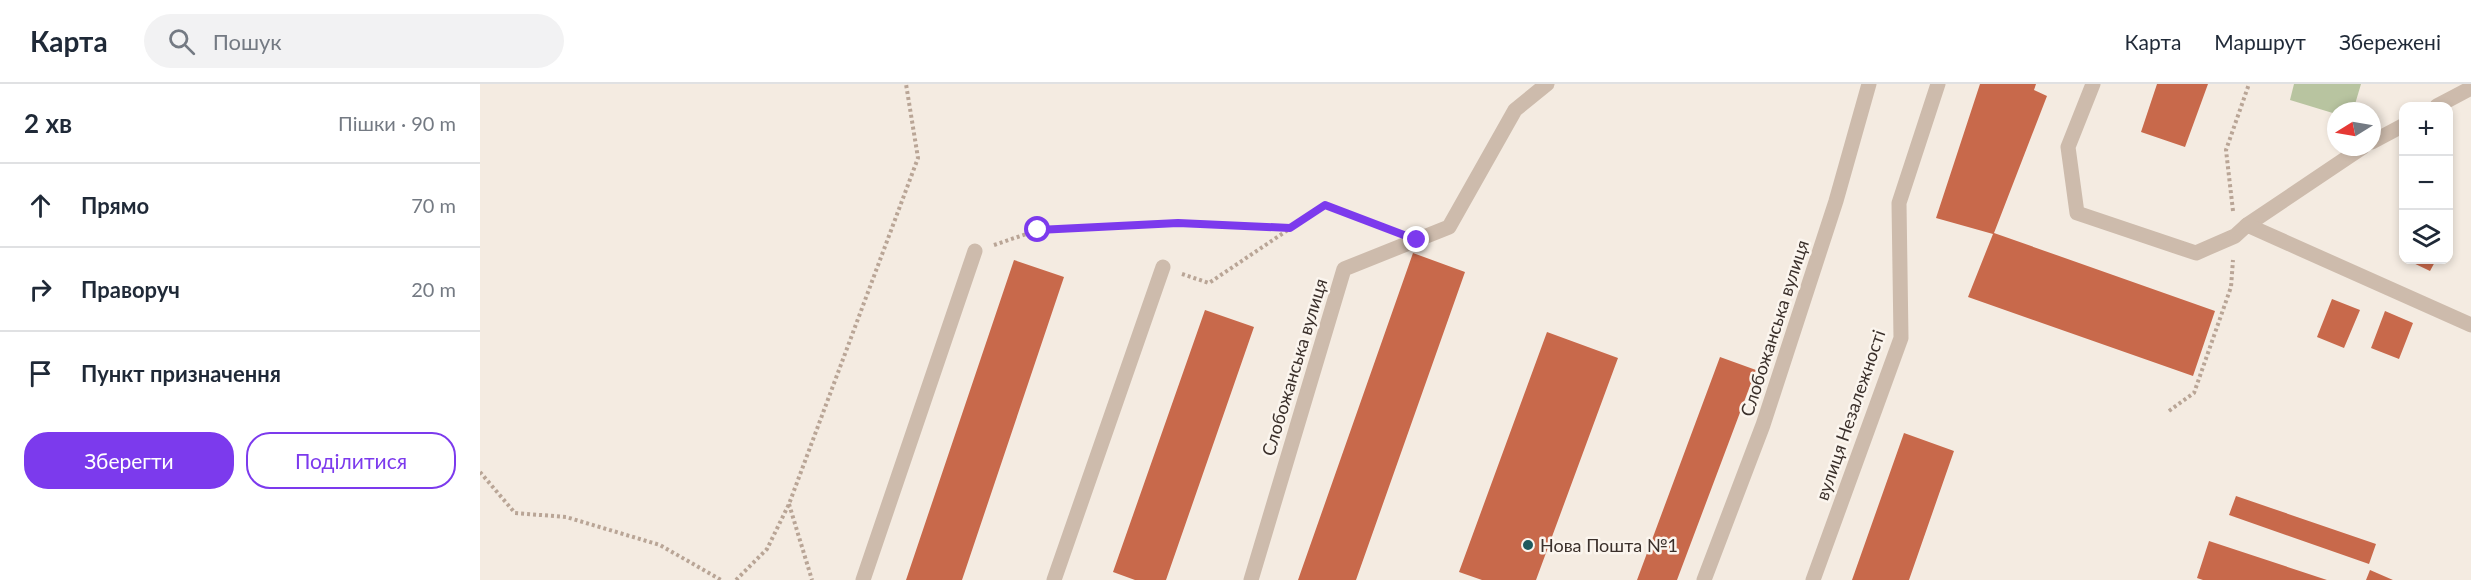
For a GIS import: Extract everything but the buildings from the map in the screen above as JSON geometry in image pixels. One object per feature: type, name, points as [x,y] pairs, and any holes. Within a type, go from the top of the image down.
[{"type":"street","name":"Слобожанська вулиця","points":[[1251,580],[1344,269],[1449,227],[1515,110],[1547,84]]},
{"type":"street","name":"Слобожанська вулиця","points":[[1704,580],[1767,414],[1836,201],[1869,84]]},
{"type":"street","name":"вулиця Незалежності","points":[[1813,580],[1901,338],[1899,203],[1938,84]]},
{"type":"street","points":[[2093,84],[2068,147],[2077,213],[2196,253],[2235,236],[2247,225],[2350,156]]},
{"type":"street","points":[[2445,102],[2471,88]]},
{"type":"street","points":[[2381,137],[2399,127]]},
{"type":"street","points":[[2247,225],[2471,325]]},
{"type":"street","points":[[862,580],[975,251]]},
{"type":"street","points":[[1054,580],[1163,267]]},
{"type":"path","points":[[736,580],[767,549],[789,504],[918,158],[906,84]]},
{"type":"path","points":[[1163,267],[1209,283],[1325,205],[1417,240]]},
{"type":"path","points":[[975,251],[1038,230],[1178,223],[1290,228]]},
{"type":"path","points":[[480,472],[515,513],[566,517],[660,545],[721,580]]},
{"type":"path","points":[[789,504],[812,580]]},
{"type":"green space","points":[[2294,84],[2361,84],[2356,102],[2327,102],[2327,111],[2290,100]]},
{"type":"place","name":"Нова Пошта №1","points":[[1528,545]]},
{"type":"route","points":[[1038,230],[1178,223],[1290,228],[1325,205],[1417,240]]}]
